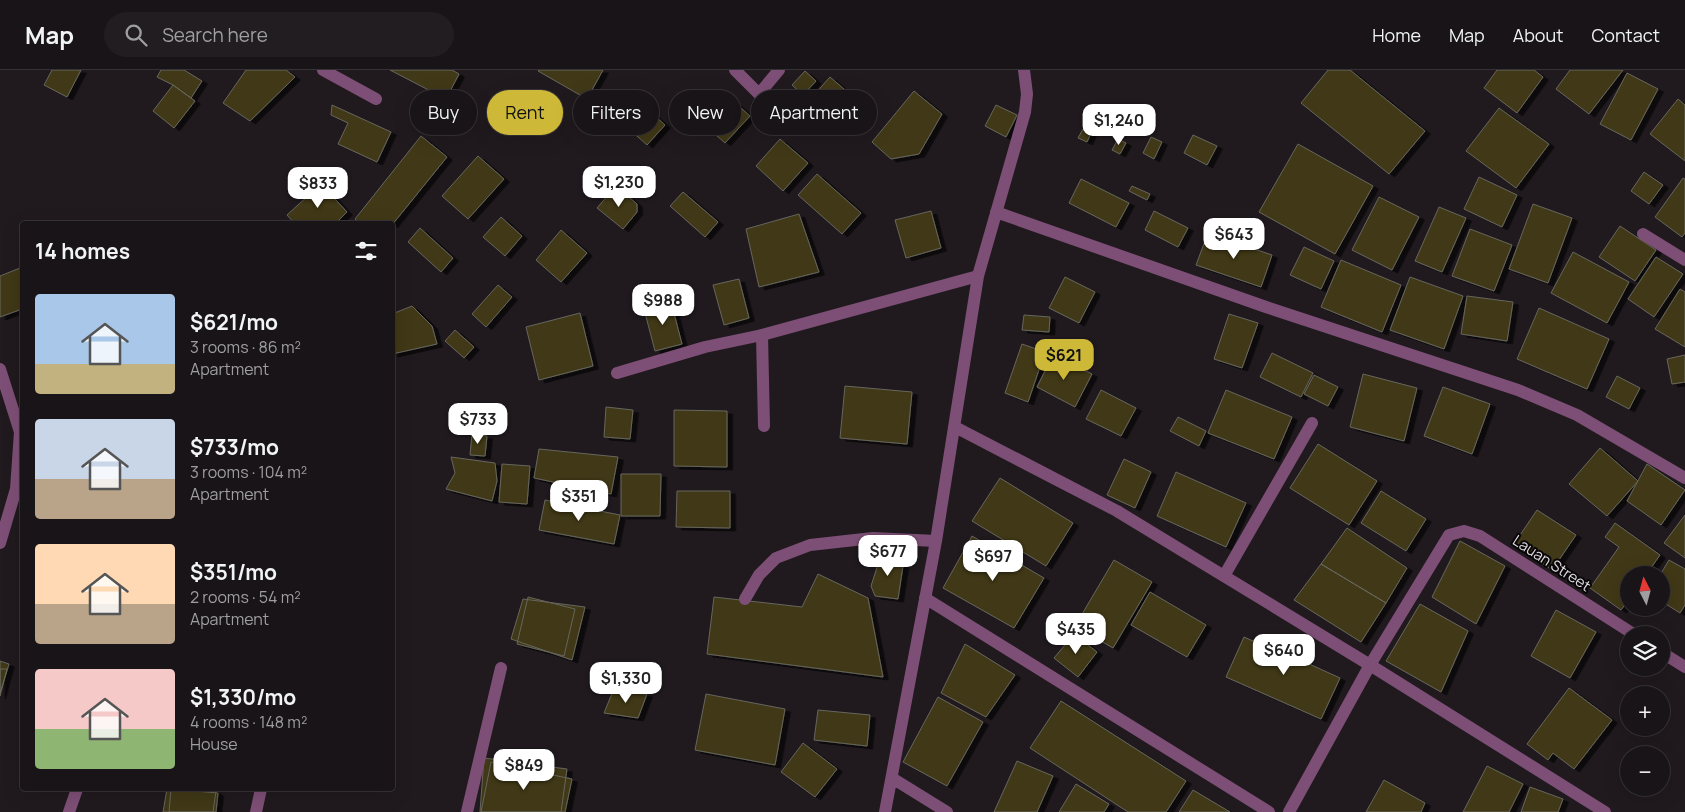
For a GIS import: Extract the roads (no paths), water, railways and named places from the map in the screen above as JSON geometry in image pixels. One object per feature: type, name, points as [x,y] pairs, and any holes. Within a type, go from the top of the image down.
[{"type":"street","points":[[323,70],[376,99]]},
{"type":"street","points":[[735,70],[759,94],[779,70]]},
{"type":"street","points":[[885,812],[936,541],[978,276],[1025,112],[1027,94],[1024,70]]},
{"type":"street","points":[[996,212],[1266,307],[1518,390],[1577,415],[1685,478]]},
{"type":"street","points":[[1643,234],[1685,260]]},
{"type":"street","points":[[617,373],[705,347],[762,335],[978,276]]},
{"type":"street","points":[[762,335],[764,426]]},
{"type":"street","points":[[0,369],[20,432],[16,489],[0,543]]},
{"type":"street","points":[[1224,576],[1312,423]]},
{"type":"street","points":[[955,427],[1117,510],[1605,812]]},
{"type":"street","name":"Lauan Street","points":[[1370,665],[1449,535],[1464,530],[1480,536],[1621,626]]},
{"type":"street","points":[[745,598],[759,575],[776,558],[810,545],[872,538],[936,541]]},
{"type":"street","points":[[925,598],[1269,812]]},
{"type":"street","points":[[1670,658],[1685,667]]},
{"type":"street","points":[[1290,812],[1370,665]]},
{"type":"street","points":[[467,812],[501,668]]},
{"type":"street","points":[[892,778],[947,812]]},
{"type":"street","points":[[69,812],[75,791]]},
{"type":"street","points":[[256,812],[261,791]]}]
